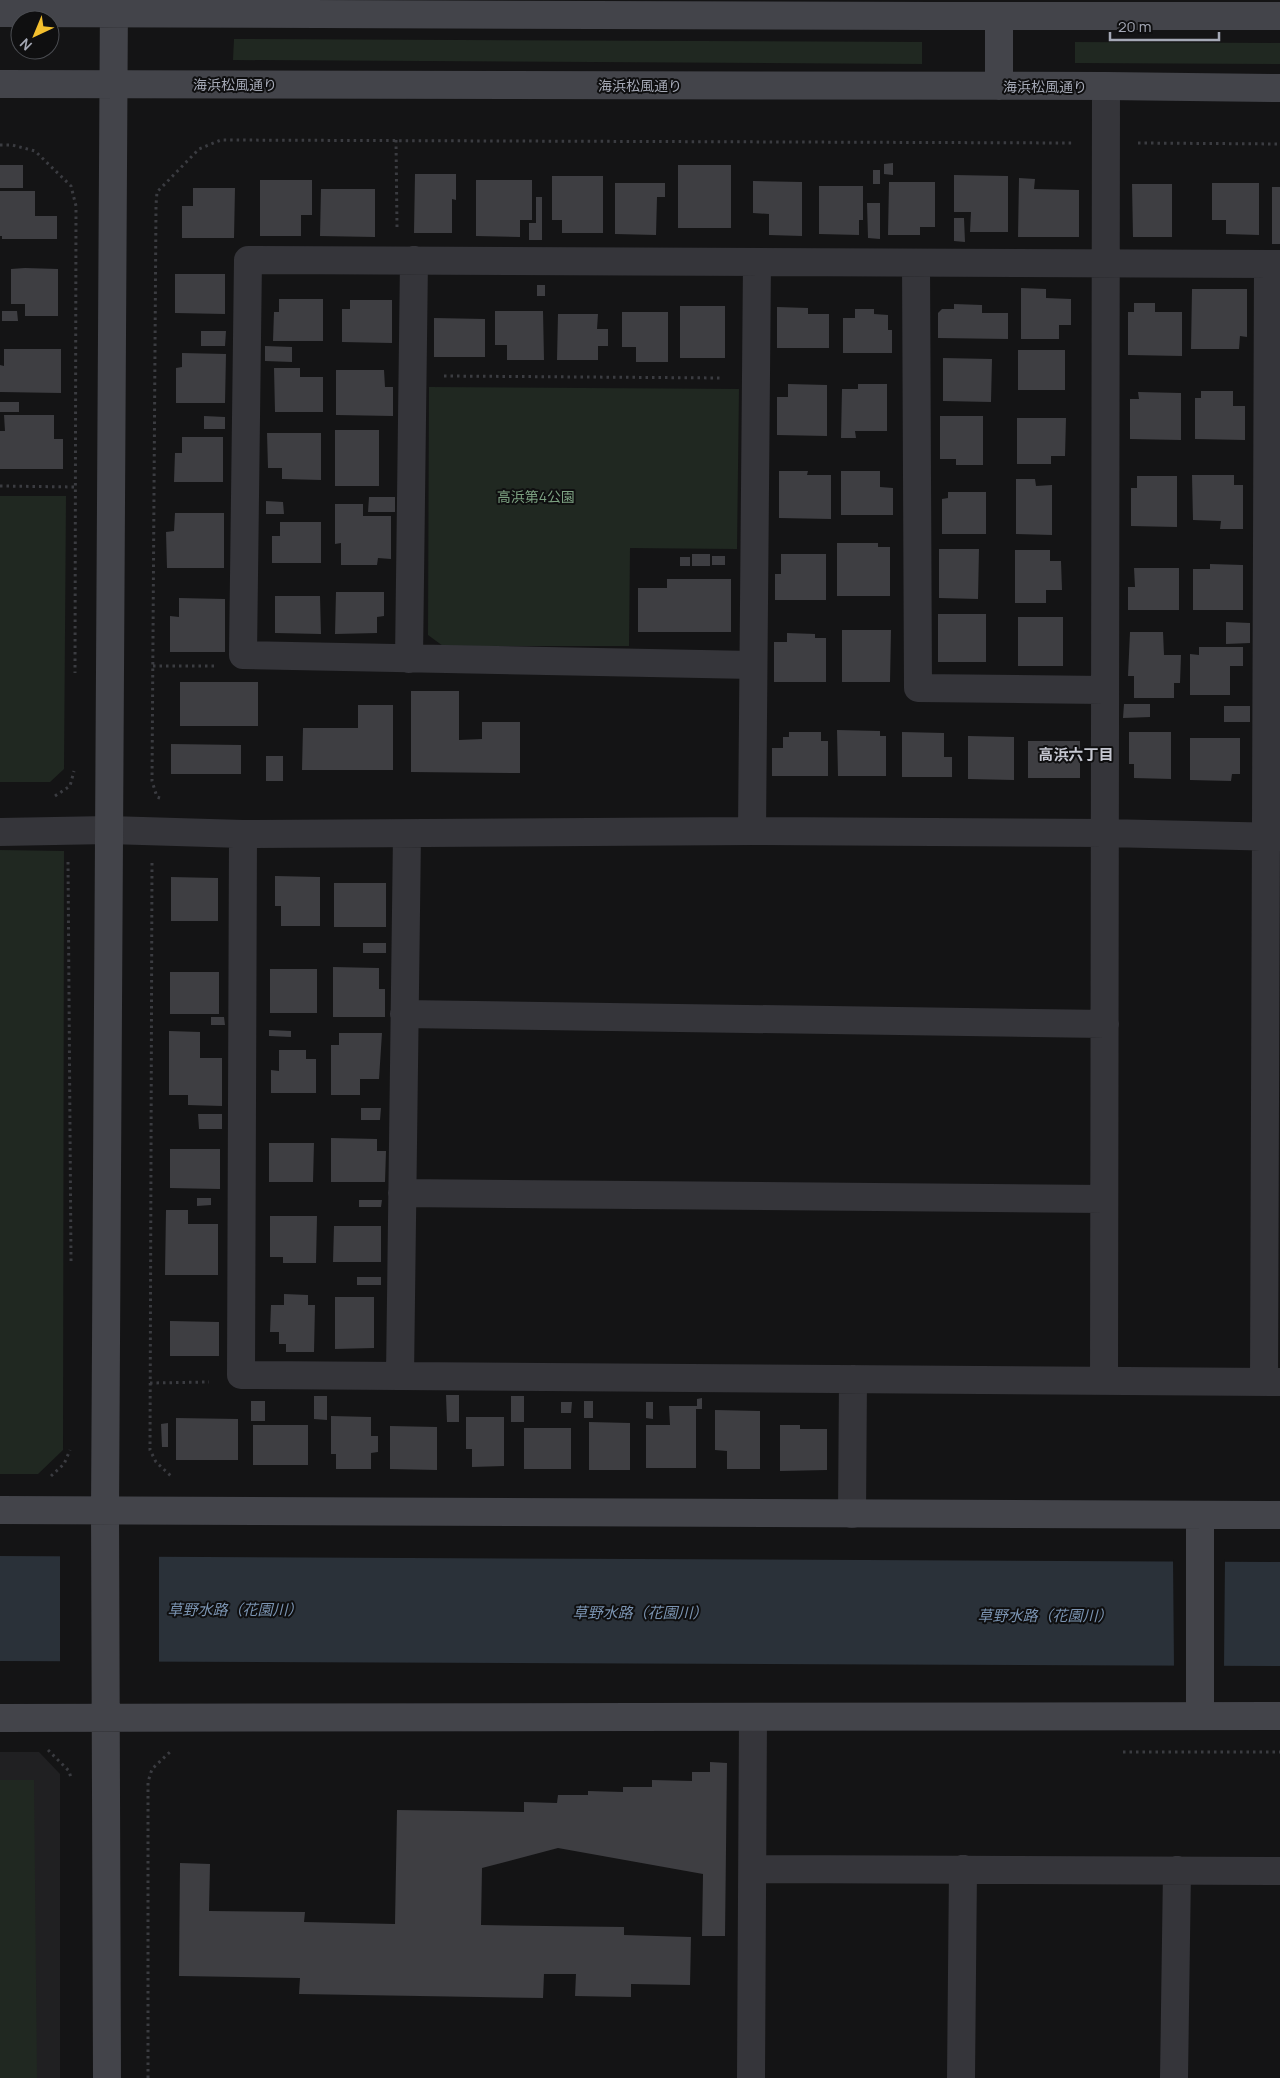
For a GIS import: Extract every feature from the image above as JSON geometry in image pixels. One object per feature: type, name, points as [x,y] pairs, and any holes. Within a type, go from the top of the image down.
[{"type":"street","points":[[0,13],[114,7],[999,16],[1280,16]]},
{"type":"street","points":[[107,2078],[105,1511],[114,7]]},
{"type":"street","points":[[999,16],[999,86]]},
{"type":"street","name":"海浜松風通り","points":[[0,84],[1280,88]]},
{"type":"street","points":[[1104,1381],[1106,86]]},
{"type":"street","points":[[243,834],[241,1375],[1272,1382],[1274,264],[248,260],[243,655],[753,664]]},
{"type":"street","points":[[405,260],[412,375],[409,659]]},
{"type":"street","points":[[752,831],[757,262]]},
{"type":"street","points":[[916,263],[918,688],[1104,690]]},
{"type":"street","points":[[0,832],[110,830],[243,834],[406,834],[752,831],[1105,833],[1273,837]]},
{"type":"street","points":[[400,1376],[406,834]]},
{"type":"street","points":[[404,1014],[1105,1024]]},
{"type":"street","points":[[402,1193],[1104,1199]]},
{"type":"street","points":[[852,1514],[853,1379]]},
{"type":"street","points":[[0,1510],[1280,1515]]},
{"type":"street","points":[[1200,1515],[1200,1715]]},
{"type":"street","points":[[0,1718],[1280,1716]]},
{"type":"street","points":[[751,2078],[754,1869],[753,1717]]},
{"type":"street","points":[[754,1869],[1280,1871]]},
{"type":"street","points":[[961,2078],[963,1869]]},
{"type":"street","points":[[1174,2078],[1177,1870]]},
{"type":"path","points":[[396,140],[405,260]]},
{"type":"path","points":[[1130,143],[1280,144]]},
{"type":"path","points":[[0,145],[12,145],[35,151],[71,186],[76,206],[75,675]]},
{"type":"path","points":[[412,375],[756,378]]},
{"type":"path","points":[[0,486],[75,487]]},
{"type":"path","points":[[153,666],[228,666],[243,655]]},
{"type":"path","points":[[50,798],[59,796],[70,786],[74,774],[74,764]]},
{"type":"path","points":[[152,854],[150,1450],[156,1462],[175,1480]]},
{"type":"path","points":[[68,862],[71,1271]]},
{"type":"path","points":[[150,1383],[223,1382],[241,1375]]},
{"type":"path","points":[[48,1479],[64,1464],[70,1448]]},
{"type":"path","points":[[41,1746],[46,1748],[69,1771],[72,1781]]},
{"type":"path","points":[[148,2078],[148,1782],[152,1769],[171,1751],[176,1749]]},
{"type":"shaded area","points":[[0,1752],[39,1752],[60,1774],[60,2078],[0,2078]]},
{"type":"green space","points":[[234,39],[922,42],[922,64],[233,60]]},
{"type":"green space","points":[[1075,42],[1280,43],[1280,64],[1075,63]]},
{"type":"green space","name":"高浜第4公園","points":[[429,387],[739,389],[737,549],[630,548],[629,646],[443,646],[428,635]]},
{"type":"green space","points":[[0,496],[66,496],[64,769],[50,782],[0,782]]},
{"type":"green space","points":[[0,850],[64,851],[63,1450],[38,1474],[0,1474]]},
{"type":"green space","points":[[0,1780],[34,1780],[37,2078],[0,2078]]},
{"type":"water","name":"草野水路（花園川）","points":[[0,1556],[1280,1562],[1280,1666],[0,1661]]},
{"type":"pier","points":[[60,1554],[159,1554],[159,1664],[60,1664]]},
{"type":"pier","points":[[1173,1559],[1225,1559],[1224,1668],[1174,1668]]},
{"type":"building","points":[[893,163],[893,175],[884,174],[884,164]]},
{"type":"building","points":[[0,165],[23,165],[23,188],[0,188]]},
{"type":"building","points":[[678,165],[731,165],[731,228],[678,228]]},
{"type":"building","points":[[873,170],[880,170],[880,184],[873,184]]},
{"type":"building","points":[[415,174],[456,174],[456,200],[452,199],[452,233],[414,233]]},
{"type":"building","points":[[954,175],[1008,176],[1008,232],[970,232],[971,212],[954,212]]},
{"type":"building","points":[[552,176],[603,176],[603,233],[562,233],[562,220],[552,220]]},
{"type":"building","points":[[1019,178],[1035,179],[1034,189],[1079,190],[1079,237],[1018,237]]},
{"type":"building","points":[[260,180],[312,180],[312,215],[301,215],[301,236],[260,236]]},
{"type":"building","points":[[476,180],[532,180],[532,220],[520,220],[520,237],[476,236]]},
{"type":"building","points":[[753,181],[802,182],[802,236],[769,235],[769,214],[753,213]]},
{"type":"building","points":[[889,182],[935,182],[935,227],[920,227],[920,235],[888,235]]},
{"type":"building","points":[[615,183],[665,183],[665,197],[657,197],[656,235],[615,234]]},
{"type":"building","points":[[1212,183],[1259,183],[1259,235],[1226,234],[1226,220],[1212,220]]},
{"type":"building","points":[[1132,184],[1172,184],[1172,237],[1133,237]]},
{"type":"building","points":[[819,186],[863,186],[863,220],[859,220],[859,235],[819,234]]},
{"type":"building","points":[[1272,187],[1280,187],[1280,244],[1272,244]]},
{"type":"building","points":[[193,188],[235,188],[234,238],[182,238],[182,206],[193,206]]},
{"type":"building","points":[[321,189],[375,189],[375,237],[320,236]]},
{"type":"building","points":[[0,191],[35,191],[35,216],[57,216],[57,239],[2,239],[2,236],[0,236]]},
{"type":"building","points":[[536,197],[542,197],[542,240],[529,240],[529,223],[536,223]]},
{"type":"building","points":[[867,203],[880,203],[880,239],[868,238]]},
{"type":"building","points":[[954,218],[964,218],[965,242],[954,241]]},
{"type":"building","points":[[11,269],[58,269],[58,316],[25,316],[25,304],[11,304]]},
{"type":"building","points":[[175,274],[225,274],[225,314],[175,313]]},
{"type":"building","points":[[537,285],[545,285],[545,296],[537,296]]},
{"type":"building","points":[[1021,288],[1046,289],[1046,298],[1071,299],[1071,325],[1059,325],[1059,339],[1021,339]]},
{"type":"building","points":[[1192,289],[1247,289],[1247,337],[1240,336],[1239,349],[1191,349]]},
{"type":"building","points":[[279,299],[323,299],[323,341],[273,341],[274,312],[279,312]]},
{"type":"building","points":[[350,300],[392,300],[392,343],[342,342],[342,309],[350,309]]},
{"type":"building","points":[[1134,303],[1155,303],[1155,312],[1182,312],[1182,356],[1128,355],[1128,312],[1134,312]]},
{"type":"building","points":[[954,304],[982,305],[982,313],[1008,313],[1008,339],[938,338],[938,313],[942,309],[954,309]]},
{"type":"building","points":[[680,306],[725,306],[725,358],[680,358]]},
{"type":"building","points":[[777,307],[808,308],[808,314],[829,314],[829,348],[777,348]]},
{"type":"building","points":[[855,309],[874,309],[874,314],[888,315],[888,330],[892,330],[892,353],[843,353],[843,318],[855,318]]},
{"type":"building","points":[[2,311],[17,311],[18,321],[2,321]]},
{"type":"building","points":[[495,311],[543,311],[544,360],[507,360],[507,345],[495,345]]},
{"type":"building","points":[[622,312],[668,312],[668,362],[636,362],[636,347],[622,347]]},
{"type":"building","points":[[558,314],[598,314],[597,329],[608,329],[608,346],[598,346],[598,360],[557,360]]},
{"type":"building","points":[[434,318],[485,319],[485,357],[434,357]]},
{"type":"building","points":[[201,331],[226,331],[225,346],[201,346]]},
{"type":"building","points":[[265,346],[292,347],[292,362],[265,361]]},
{"type":"building","points":[[4,349],[61,349],[61,393],[0,392],[0,365],[4,366]]},
{"type":"building","points":[[1018,350],[1065,350],[1065,390],[1018,390]]},
{"type":"building","points":[[182,353],[226,354],[225,403],[176,403],[176,368],[182,367]]},
{"type":"building","points":[[943,358],[992,359],[991,402],[943,401]]},
{"type":"building","points":[[274,368],[300,368],[300,377],[323,377],[323,412],[275,412]]},
{"type":"building","points":[[336,370],[384,370],[385,387],[393,387],[393,416],[336,415]]},
{"type":"building","points":[[788,384],[827,385],[827,436],[777,435],[777,397],[788,397]]},
{"type":"building","points":[[858,384],[887,384],[887,431],[855,431],[856,438],[841,438],[842,389],[858,389]]},
{"type":"building","points":[[1201,391],[1233,391],[1233,406],[1245,406],[1245,440],[1195,439],[1195,398],[1201,398]]},
{"type":"building","points":[[1138,392],[1181,393],[1181,440],[1130,439],[1130,399],[1139,399]]},
{"type":"building","points":[[0,402],[19,402],[19,412],[0,412]]},
{"type":"building","points":[[4,415],[54,415],[54,439],[63,439],[63,469],[0,469],[0,431],[5,431]]},
{"type":"building","points":[[204,416],[225,417],[225,429],[204,429]]},
{"type":"building","points":[[940,416],[983,416],[983,465],[956,465],[956,459],[940,459]]},
{"type":"building","points":[[1017,418],[1066,418],[1065,456],[1051,456],[1051,464],[1017,464]]},
{"type":"building","points":[[335,430],[379,430],[379,486],[335,486]]},
{"type":"building","points":[[267,433],[321,433],[321,480],[282,479],[282,468],[268,468]]},
{"type":"building","points":[[182,437],[223,437],[223,482],[174,482],[175,453],[182,453]]},
{"type":"building","points":[[779,471],[808,471],[807,475],[831,475],[831,519],[779,518]]},
{"type":"building","points":[[841,471],[880,471],[880,487],[893,488],[893,515],[841,515]]},
{"type":"building","points":[[1192,475],[1234,475],[1234,485],[1243,485],[1243,529],[1220,529],[1221,521],[1193,520]]},
{"type":"building","points":[[1137,476],[1177,476],[1177,527],[1131,526],[1131,488],[1137,488]]},
{"type":"building","points":[[1016,479],[1035,479],[1036,486],[1052,485],[1052,535],[1016,534]]},
{"type":"building","points":[[948,492],[986,492],[986,534],[942,534],[942,499],[948,498]]},
{"type":"building","points":[[369,497],[395,497],[395,512],[368,512]]},
{"type":"building","points":[[266,501],[283,502],[284,514],[266,514]]},
{"type":"building","points":[[335,504],[363,504],[363,516],[391,516],[391,559],[378,558],[377,565],[341,565],[341,543],[335,544]]},
{"type":"building","points":[[175,513],[224,513],[224,568],[167,568],[166,532],[174,531]]},
{"type":"building","points":[[280,522],[321,522],[321,563],[272,563],[272,536],[280,536]]},
{"type":"building","points":[[837,543],[878,543],[878,547],[890,547],[890,596],[837,596]]},
{"type":"building","points":[[939,549],[979,549],[978,599],[939,598]]},
{"type":"building","points":[[1015,550],[1050,550],[1050,561],[1061,561],[1062,590],[1046,590],[1046,603],[1015,603]]},
{"type":"building","points":[[692,554],[710,554],[710,566],[692,566]]},
{"type":"building","points":[[781,554],[826,554],[826,600],[775,600],[775,574],[781,574]]},
{"type":"building","points":[[712,556],[725,556],[725,565],[712,565]]},
{"type":"building","points":[[680,557],[690,557],[690,566],[680,566]]},
{"type":"building","points":[[1210,564],[1243,565],[1243,610],[1193,610],[1193,569],[1210,569]]},
{"type":"building","points":[[1134,568],[1179,568],[1179,610],[1128,610],[1128,587],[1135,587]]},
{"type":"building","points":[[667,579],[731,579],[731,632],[638,632],[638,588],[667,588]]},
{"type":"building","points":[[336,592],[384,592],[384,616],[377,617],[377,633],[335,634]]},
{"type":"building","points":[[275,596],[320,596],[321,634],[275,633]]},
{"type":"building","points":[[179,598],[225,599],[225,652],[170,652],[170,616],[179,617]]},
{"type":"building","points":[[938,614],[986,614],[986,662],[938,662]]},
{"type":"building","points":[[1018,617],[1063,617],[1063,666],[1018,666]]},
{"type":"building","points":[[1226,622],[1250,623],[1250,643],[1226,644]]},
{"type":"building","points":[[842,630],[891,630],[890,682],[842,682]]},
{"type":"building","points":[[1130,632],[1163,632],[1164,655],[1181,655],[1180,683],[1174,683],[1174,698],[1134,698],[1134,676],[1128,676]]},
{"type":"building","points":[[787,633],[815,634],[815,638],[826,638],[826,682],[774,682],[774,642],[787,642]]},
{"type":"building","points":[[1199,647],[1243,647],[1243,666],[1230,666],[1230,695],[1190,695],[1190,654],[1199,655]]},
{"type":"building","points":[[180,682],[258,682],[258,726],[180,726]]},
{"type":"building","points":[[411,691],[459,691],[459,740],[482,739],[482,722],[520,722],[520,773],[411,772]]},
{"type":"building","points":[[1124,704],[1150,704],[1150,717],[1123,718]]},
{"type":"building","points":[[358,705],[393,705],[393,770],[302,770],[303,728],[358,728]]},
{"type":"building","points":[[1224,706],[1250,706],[1250,722],[1224,722]]},
{"type":"building","points":[[837,730],[880,731],[880,736],[886,736],[886,776],[838,776]]},
{"type":"building","points":[[789,732],[821,732],[821,741],[828,741],[828,776],[772,776],[772,748],[783,748],[783,737],[789,737]]},
{"type":"building","points":[[902,732],[944,733],[944,757],[952,757],[952,777],[902,777]]},
{"type":"building","points":[[1129,732],[1171,732],[1171,779],[1134,778],[1134,764],[1129,764]]},
{"type":"building","points":[[968,736],[1014,737],[1014,780],[968,779]]},
{"type":"building","points":[[1190,738],[1240,738],[1240,774],[1232,774],[1231,781],[1190,780]]},
{"type":"building","points":[[1028,741],[1080,741],[1080,778],[1028,778]]},
{"type":"building","points":[[171,744],[241,745],[241,774],[171,774]]},
{"type":"building","points":[[266,756],[283,756],[283,781],[266,781]]},
{"type":"building","points":[[275,876],[320,877],[320,926],[281,926],[281,906],[275,906]]},
{"type":"building","points":[[171,877],[218,878],[218,921],[171,921]]},
{"type":"building","points":[[334,883],[386,883],[386,927],[334,927]]},
{"type":"building","points":[[363,943],[386,943],[386,953],[363,953]]},
{"type":"building","points":[[333,967],[379,968],[379,989],[385,989],[385,1017],[333,1017]]},
{"type":"building","points":[[270,969],[317,969],[317,1013],[270,1013]]},
{"type":"building","points":[[170,972],[219,972],[219,1014],[170,1014]]},
{"type":"building","points":[[211,1017],[224,1017],[225,1025],[211,1025]]},
{"type":"building","points":[[269,1030],[291,1031],[291,1037],[269,1036]]},
{"type":"building","points":[[169,1031],[200,1032],[200,1058],[222,1058],[222,1106],[188,1105],[188,1095],[169,1095]]},
{"type":"building","points":[[339,1033],[382,1033],[379,1079],[360,1079],[360,1095],[331,1095],[331,1045],[339,1045]]},
{"type":"building","points":[[279,1050],[306,1050],[306,1059],[316,1059],[316,1093],[271,1093],[271,1070],[279,1071]]},
{"type":"building","points":[[361,1108],[381,1108],[380,1120],[361,1120]]},
{"type":"building","points":[[198,1114],[222,1114],[222,1129],[199,1129]]},
{"type":"building","points":[[331,1138],[377,1139],[377,1151],[386,1151],[385,1182],[331,1182]]},
{"type":"building","points":[[269,1143],[314,1143],[313,1182],[269,1182]]},
{"type":"building","points":[[170,1149],[220,1149],[220,1189],[170,1188]]},
{"type":"building","points":[[197,1198],[211,1198],[211,1205],[197,1206]]},
{"type":"building","points":[[359,1200],[382,1200],[381,1207],[359,1207]]},
{"type":"building","points":[[166,1210],[188,1210],[188,1224],[218,1224],[218,1275],[165,1275]]},
{"type":"building","points":[[270,1216],[317,1216],[316,1263],[283,1263],[283,1257],[270,1257]]},
{"type":"building","points":[[334,1226],[381,1226],[381,1262],[333,1262]]},
{"type":"building","points":[[357,1277],[381,1277],[381,1285],[357,1285]]},
{"type":"building","points":[[284,1294],[308,1295],[308,1305],[315,1305],[314,1352],[286,1352],[286,1344],[279,1344],[279,1332],[270,1332],[271,1305],[284,1305]]},
{"type":"building","points":[[335,1297],[374,1297],[374,1348],[335,1349]]},
{"type":"building","points":[[170,1321],[219,1322],[219,1356],[170,1356]]},
{"type":"building","points":[[446,1395],[459,1395],[459,1422],[447,1422]]},
{"type":"building","points":[[314,1396],[327,1396],[327,1420],[314,1419]]},
{"type":"building","points":[[511,1396],[524,1396],[524,1422],[511,1422]]},
{"type":"building","points":[[702,1398],[702,1409],[696,1409],[696,1468],[646,1468],[646,1425],[670,1425],[669,1406],[697,1406],[697,1399]]},
{"type":"building","points":[[251,1401],[265,1401],[265,1421],[251,1421]]},
{"type":"building","points":[[584,1401],[593,1401],[593,1418],[584,1418]]},
{"type":"building","points":[[561,1402],[572,1402],[571,1413],[561,1413]]},
{"type":"building","points":[[646,1402],[653,1402],[653,1419],[646,1418]]},
{"type":"building","points":[[715,1410],[760,1411],[760,1469],[727,1469],[727,1451],[715,1450]]},
{"type":"building","points":[[331,1416],[371,1417],[371,1436],[378,1436],[378,1452],[371,1453],[371,1469],[336,1469],[336,1454],[331,1454]]},
{"type":"building","points":[[466,1417],[504,1417],[504,1466],[472,1467],[472,1449],[466,1449]]},
{"type":"building","points":[[176,1418],[238,1419],[238,1460],[176,1460]]},
{"type":"building","points":[[589,1422],[630,1423],[630,1470],[589,1470]]},
{"type":"building","points":[[168,1423],[168,1447],[162,1447],[161,1424]]},
{"type":"building","points":[[253,1425],[308,1425],[308,1465],[253,1465]]},
{"type":"building","points":[[780,1425],[800,1425],[800,1429],[827,1429],[827,1470],[780,1471]]},
{"type":"building","points":[[390,1426],[437,1427],[437,1470],[390,1469]]},
{"type":"building","points":[[524,1428],[571,1428],[571,1469],[524,1469]]},
{"type":"building","points":[[710,1762],[727,1763],[725,1936],[702,1936],[703,1874],[558,1848],[482,1868],[481,1925],[624,1927],[624,1935],[691,1937],[690,1985],[631,1984],[631,1997],[575,1996],[576,1974],[544,1974],[543,1998],[299,1994],[300,1978],[179,1976],[180,1863],[210,1864],[209,1911],[305,1912],[304,1922],[395,1924],[397,1810],[524,1812],[524,1802],[557,1803],[558,1795],[588,1795],[588,1791],[623,1792],[623,1787],[652,1787],[652,1780],[692,1781],[692,1772],[710,1772]]},
{"type":"district","name":"高浜六丁目","points":[[1076,754]]}]
